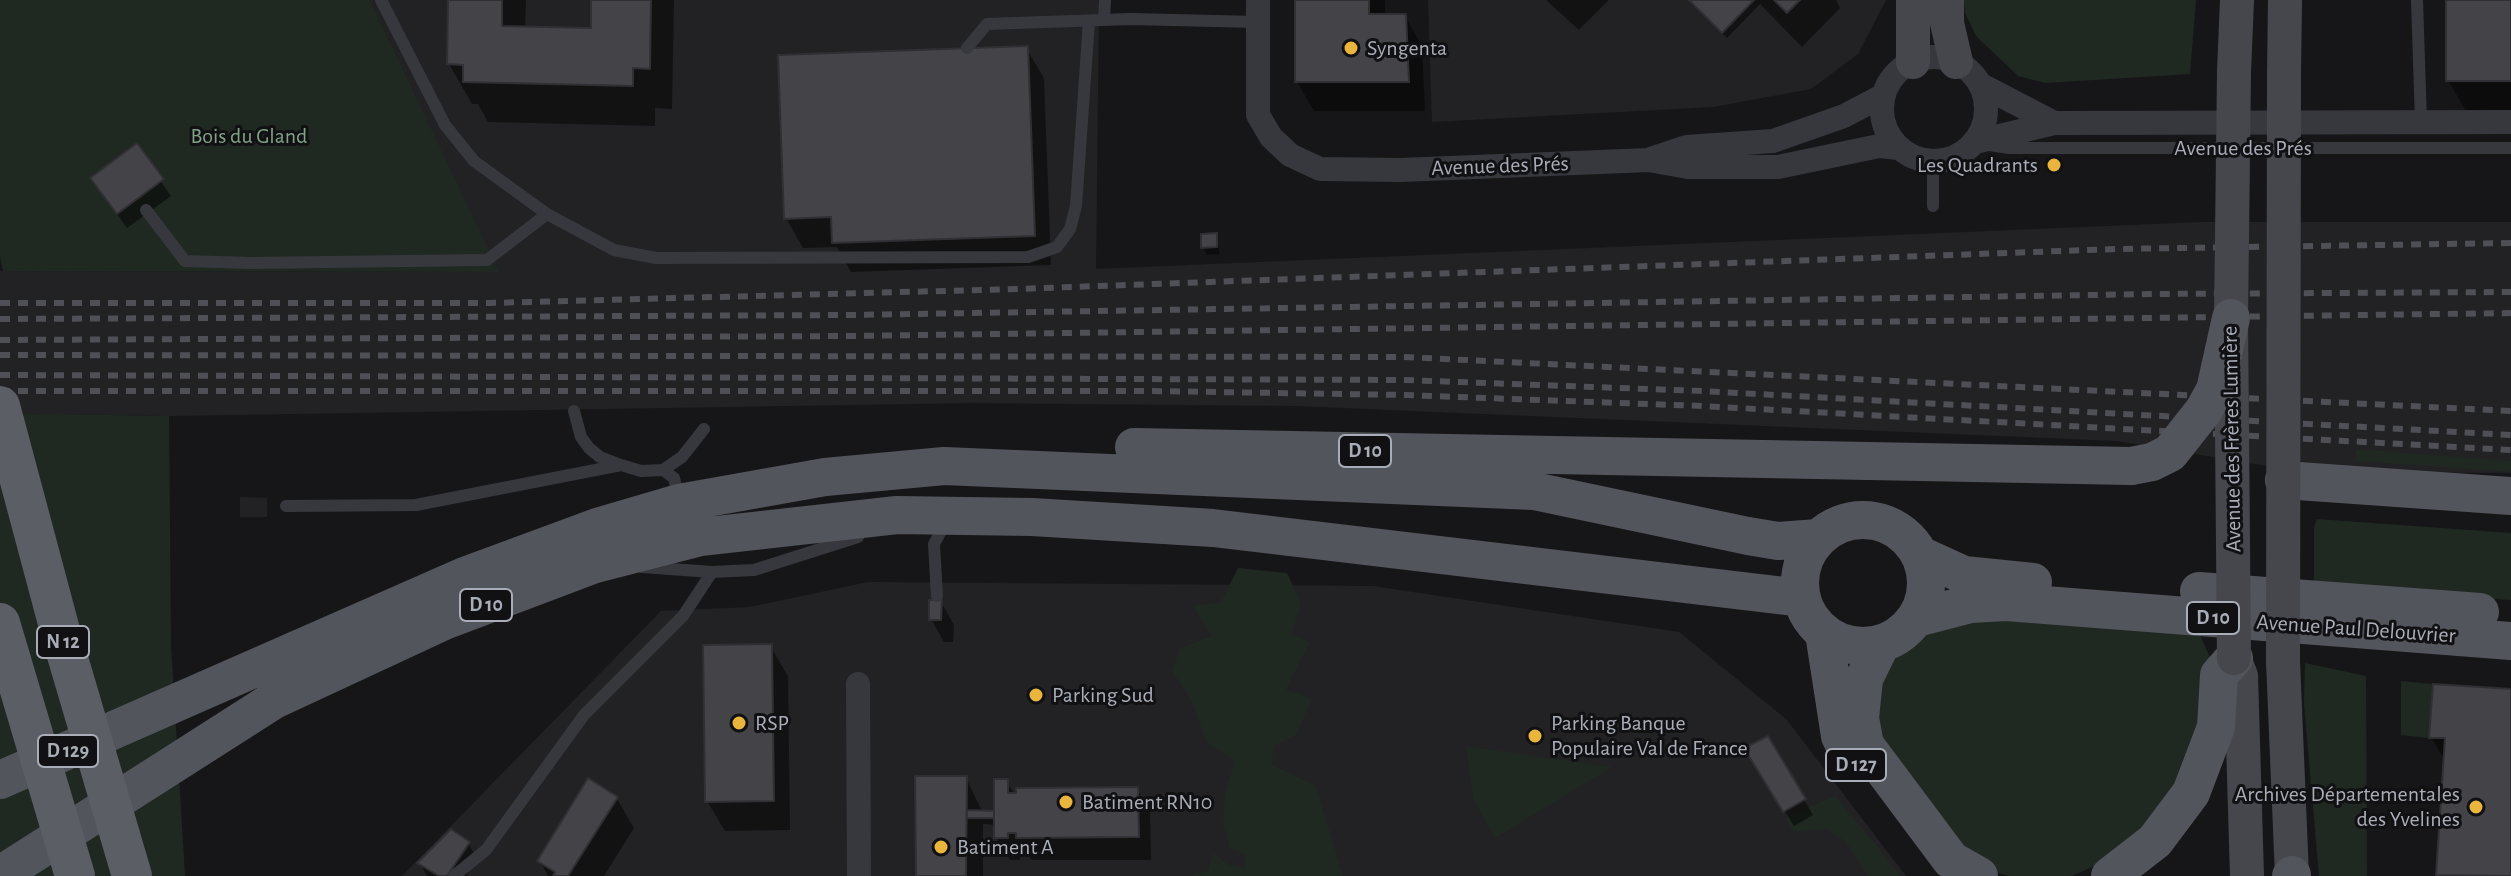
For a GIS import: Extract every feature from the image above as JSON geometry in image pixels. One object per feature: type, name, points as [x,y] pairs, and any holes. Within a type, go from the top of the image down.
[{"type":"highway","name":"N 12","points":[[0,406],[62,638],[132,876]]},
{"type":"highway","name":"N 12","points":[[0,623],[75,876]]},
{"type":"main road","points":[[1913,0],[1913,62]]},
{"type":"main road","points":[[1947,0],[1947,23],[1956,62]]},
{"type":"main road","points":[[2225,0],[2236,16]]},
{"type":"main road","points":[[2285,0],[2283,661],[2292,876]]},
{"type":"main road","name":"Avenue des Frères Lumière","points":[[2236,16],[2231,318],[2234,658],[2241,676],[2247,876]]},
{"type":"main road","name":"D 10","points":[[0,759],[137,722],[467,575],[597,527],[671,486],[944,466],[1037,445],[2131,466],[2152,462],[2170,453],[2204,410],[2215,390],[2231,318]]},
{"type":"main road","name":"D 10","points":[[944,466],[1534,491],[1778,541],[1818,538]]},
{"type":"main road","points":[[2284,480],[2511,496]]},
{"type":"main road","name":"D 10","points":[[0,875],[274,700],[444,621],[595,564],[700,537],[817,521],[897,515],[1213,528],[1802,598]]},
{"type":"main road","points":[[1873,520],[1892,527],[1908,539],[1920,555],[1927,587],[1916,618],[1895,638],[1881,644],[1861,646],[1841,642],[1824,633],[1814,623],[1802,598],[1802,566],[1818,538],[1843,524],[1873,520]]},
{"type":"main road","name":"Avenue Paul Delouvrier","points":[[1920,555],[1946,570],[1979,577],[2331,599],[2511,615]]},
{"type":"main road","name":"Avenue Paul Delouvrier","points":[[1916,618],[1970,604],[2006,602],[2511,641]]},
{"type":"main road","name":"D 127","points":[[1824,633],[1840,736],[1917,855],[1937,876]]},
{"type":"main road","points":[[1881,644],[1864,679],[1860,718],[1865,745],[1951,860],[1979,876]]},
{"type":"main road","name":"D 10","points":[[2110,876],[2155,841],[2191,793],[2216,727],[2219,675],[2234,658]]},
{"type":"main road","name":"D 129","points":[[0,780],[137,722]]},
{"type":"street","name":"Avenue des Prés","points":[[1257,11],[1258,115],[1271,137],[1304,164],[1320,169],[1649,160],[1688,167],[1778,167],[1879,146],[1899,148],[1920,160],[1933,161],[1949,159],[1975,142],[2054,123],[2511,122]]},
{"type":"street","points":[[1913,62],[1927,57],[1956,62]]},
{"type":"street","name":"Avenue des Prés","points":[[1649,160],[1687,147],[1773,141],[1844,116],[1884,95],[1899,70],[1913,62]]},
{"type":"street","name":"Avenue des Prés","points":[[1956,62],[1971,72],[1981,85],[2054,123]]},
{"type":"street","points":[[1975,142],[1986,115],[1981,85]]},
{"type":"street","points":[[1884,95],[1884,124],[1899,148]]},
{"type":"street","points":[[858,684],[859,876]]},
{"type":"lane","points":[[381,0],[445,125],[474,161],[547,214],[614,250],[656,258],[1028,257],[1057,247],[1070,229],[1076,206],[1089,21]]},
{"type":"lane","points":[[1104,20],[1105,0]]},
{"type":"lane","points":[[2417,0],[2421,122]]},
{"type":"lane","points":[[967,48],[987,24],[1257,11]]},
{"type":"lane","name":"Avenue des Prés","points":[[1975,142],[2009,148],[2511,148]]},
{"type":"lane","points":[[1933,161],[1933,206]]},
{"type":"lane","points":[[146,210],[185,261],[250,263],[487,260],[547,214]]},
{"type":"lane","points":[[574,411],[581,437],[589,448],[671,486],[682,457],[704,429]]},
{"type":"lane","points":[[286,506],[416,505],[621,465]]},
{"type":"lane","points":[[880,532],[949,515]]},
{"type":"lane","points":[[937,596],[934,544],[949,515]]},
{"type":"lane","points":[[595,564],[712,572],[754,570],[866,535]]},
{"type":"lane","points":[[454,876],[486,850],[584,715],[683,616],[712,572]]},
{"type":"shaded area","points":[[370,0],[1099,0],[1096,269],[2202,222],[2511,222],[2511,473],[2303,472],[2117,441],[1297,406],[972,403],[169,416],[0,413],[0,271],[498,272]]},
{"type":"shaded area","points":[[1428,0],[1886,0],[1858,54],[1811,89],[1713,107],[1432,122]]},
{"type":"shaded area","points":[[240,497],[267,498],[267,517],[240,517]]},
{"type":"shaded area","points":[[868,582],[1373,586],[1679,632],[1786,719],[1906,876],[402,876],[661,611],[750,607]]},
{"type":"green space","name":"Bois du Gland","points":[[0,0],[370,0],[499,272],[3,271],[0,257]]},
{"type":"green space","points":[[1964,0],[2196,0],[2190,74],[2045,83],[2018,76],[1976,36],[1965,13]]},
{"type":"green space","points":[[0,413],[169,416],[171,645],[185,876],[0,876]]},
{"type":"green space","points":[[2356,449],[2511,461],[2511,472],[2356,461]]},
{"type":"green space","points":[[2317,519],[2511,533],[2511,600],[2314,586],[2314,527]]},
{"type":"green space","points":[[1238,568],[1287,573],[1301,603],[1292,634],[1310,642],[1286,689],[1312,699],[1296,735],[1274,746],[1272,765],[1316,786],[1343,876],[1190,876],[1208,871],[1213,853],[1229,865],[1244,868],[1246,855],[1229,848],[1223,821],[1225,791],[1235,762],[1206,741],[1191,699],[1172,671],[1180,648],[1212,636],[1193,606],[1221,602]]},
{"type":"green space","points":[[1979,619],[2200,635],[2211,660],[2199,749],[2177,795],[2107,861],[2071,876],[2009,876],[1983,868],[1883,754],[1873,687],[1888,663],[1930,630]]},
{"type":"green space","points":[[2305,663],[2366,676],[2367,876],[2319,876],[2304,703]]},
{"type":"green space","points":[[2401,681],[2433,684],[2429,738],[2401,735]]},
{"type":"green space","points":[[1466,746],[1612,767],[1495,838],[1473,799]]},
{"type":"green space","points":[[1835,796],[1900,876],[1868,876],[1846,842],[1826,829],[1794,832],[1785,818]]},
{"type":"building","points":[[448,0],[502,0],[502,26],[591,28],[591,0],[651,0],[650,69],[633,68],[633,86],[463,82],[463,65],[447,64]]},
{"type":"building","name":"Syngenta","points":[[1295,0],[1369,0],[1369,14],[1406,14],[1409,82],[1295,82]]},
{"type":"building","points":[[1689,0],[1754,0],[1722,33]]},
{"type":"building","points":[[1774,0],[1800,0],[1787,13]]},
{"type":"building","points":[[2446,0],[2511,0],[2511,81],[2446,81]]},
{"type":"building","points":[[1028,46],[1035,236],[832,243],[831,217],[784,219],[778,55]]},
{"type":"building","points":[[137,143],[164,179],[117,214],[90,178]]},
{"type":"building","points":[[1217,233],[1217,247],[1201,248],[1201,234]]},
{"type":"building","points":[[929,600],[942,600],[941,620],[929,620]]},
{"type":"building","name":"RSP","points":[[772,644],[774,801],[705,802],[703,645]]},
{"type":"building","name":"Archives Départementales des Yvelines","points":[[2433,684],[2511,689],[2511,876],[2436,875],[2445,738],[2429,738]]},
{"type":"building","points":[[1768,736],[1806,799],[1783,812],[1744,748]]},
{"type":"building","name":"Batiment A","points":[[915,776],[967,776],[966,876],[916,876]]},
{"type":"building","points":[[588,778],[618,797],[568,876],[553,876],[555,872],[537,861]]},
{"type":"building","name":"Batiment RN10","points":[[994,779],[1008,779],[1008,793],[1016,793],[1016,788],[1138,787],[1139,837],[1016,838],[1016,833],[1008,833],[1008,838],[994,838]]},
{"type":"building","points":[[967,810],[994,811],[994,818],[967,818]]},
{"type":"building","points":[[451,829],[470,842],[447,876],[439,876],[417,863]]},
{"type":"railway","points":[[0,303],[490,303],[1017,289],[2116,249],[2511,243]]},
{"type":"railway","points":[[0,319],[850,315],[2153,294],[2511,292]]},
{"type":"railway","points":[[0,340],[851,336],[2511,313]]},
{"type":"railway","points":[[0,355],[1404,357],[2511,411]]},
{"type":"railway","points":[[0,375],[1404,380],[1702,391],[2511,435]]},
{"type":"railway","points":[[0,391],[1153,391],[1404,395],[1702,406],[2511,450]]},
{"type":"place","name":"Syngenta","points":[[1351,48]]},
{"type":"place","name":"Les Quadrants","points":[[2054,165]]},
{"type":"place","name":"Parking Sud","points":[[1036,695]]},
{"type":"place","name":"RSP","points":[[739,723]]},
{"type":"place","name":"Parking Banque Populaire Val de France","points":[[1535,736]]},
{"type":"place","name":"Batiment RN10","points":[[1066,802]]},
{"type":"place","name":"Archives Départementales des Yvelines","points":[[2476,807]]},
{"type":"place","name":"Batiment A","points":[[941,847]]}]
